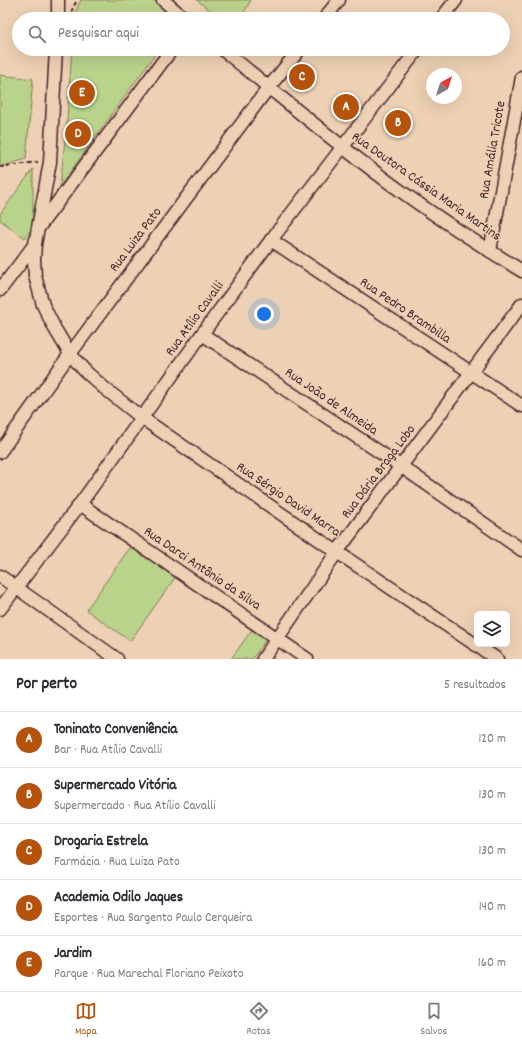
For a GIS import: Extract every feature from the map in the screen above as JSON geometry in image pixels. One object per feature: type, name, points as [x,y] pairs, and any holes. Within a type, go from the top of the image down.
[{"type":"street","points":[[58,0],[58,12]]},
{"type":"street","points":[[60,12],[66,0]]},
{"type":"street","points":[[163,0],[177,12]]},
{"type":"street","points":[[330,12],[339,0]]},
{"type":"street","points":[[447,12],[456,0]]},
{"type":"street","name":"Rua Sérgio David Marra","points":[[56,56],[50,162],[37,229],[34,260],[35,276],[43,305],[54,329],[70,354],[85,371],[142,418],[337,552],[497,659]]},
{"type":"street","points":[[37,229],[167,56]]},
{"type":"street","name":"Rua Doutora Cássia Maria Martins","points":[[231,56],[343,147],[399,189],[522,271]]},
{"type":"street","name":"Rua Luiza Pato","points":[[0,452],[70,354],[269,87],[294,56]]},
{"type":"street","name":"Rua Atílio Cavalli","points":[[0,610],[80,504],[271,240],[413,56]]},
{"type":"street","name":"Rua Amália Tricote","points":[[490,251],[522,77]]},
{"type":"street","name":"Rua Pedro Brambilla","points":[[271,240],[522,406]]},
{"type":"street","points":[[0,290],[35,244]]},
{"type":"street","name":"Rua Dária Braga Lobo","points":[[263,659],[337,552],[402,467],[522,304]]},
{"type":"street","name":"Rua João de Almeida","points":[[202,334],[402,467],[522,550]]},
{"type":"street","name":"Rua Darci Antônio da Silva","points":[[80,504],[307,659]]},
{"type":"street","points":[[0,576],[117,659]]},
{"type":"path","points":[[72,12],[77,0]]},
{"type":"path","points":[[0,168],[17,165]]},
{"type":"green space","points":[[81,0],[152,0],[170,12],[75,12]]},
{"type":"green space","points":[[197,0],[251,0],[244,12],[212,12]]},
{"type":"green space","points":[[72,56],[154,56],[60,186],[67,121]]},
{"type":"green space","points":[[0,75],[33,79],[26,159],[0,167]]},
{"type":"green space","points":[[33,169],[33,227],[25,238],[0,220],[0,214]]},
{"type":"green space","points":[[136,539],[180,571],[130,641],[86,610]]},
{"type":"green space","points":[[256,624],[270,634],[252,659],[231,659]]},
{"type":"place","name":"Drogaria Estrela","points":[[302,77]]},
{"type":"place","name":"Jardim","points":[[82,93]]},
{"type":"place","name":"Toninato Conveniência","points":[[346,107]]},
{"type":"place","name":"Supermercado Vitória","points":[[398,123]]},
{"type":"place","name":"Academia Odilo Jaques","points":[[78,134]]}]
